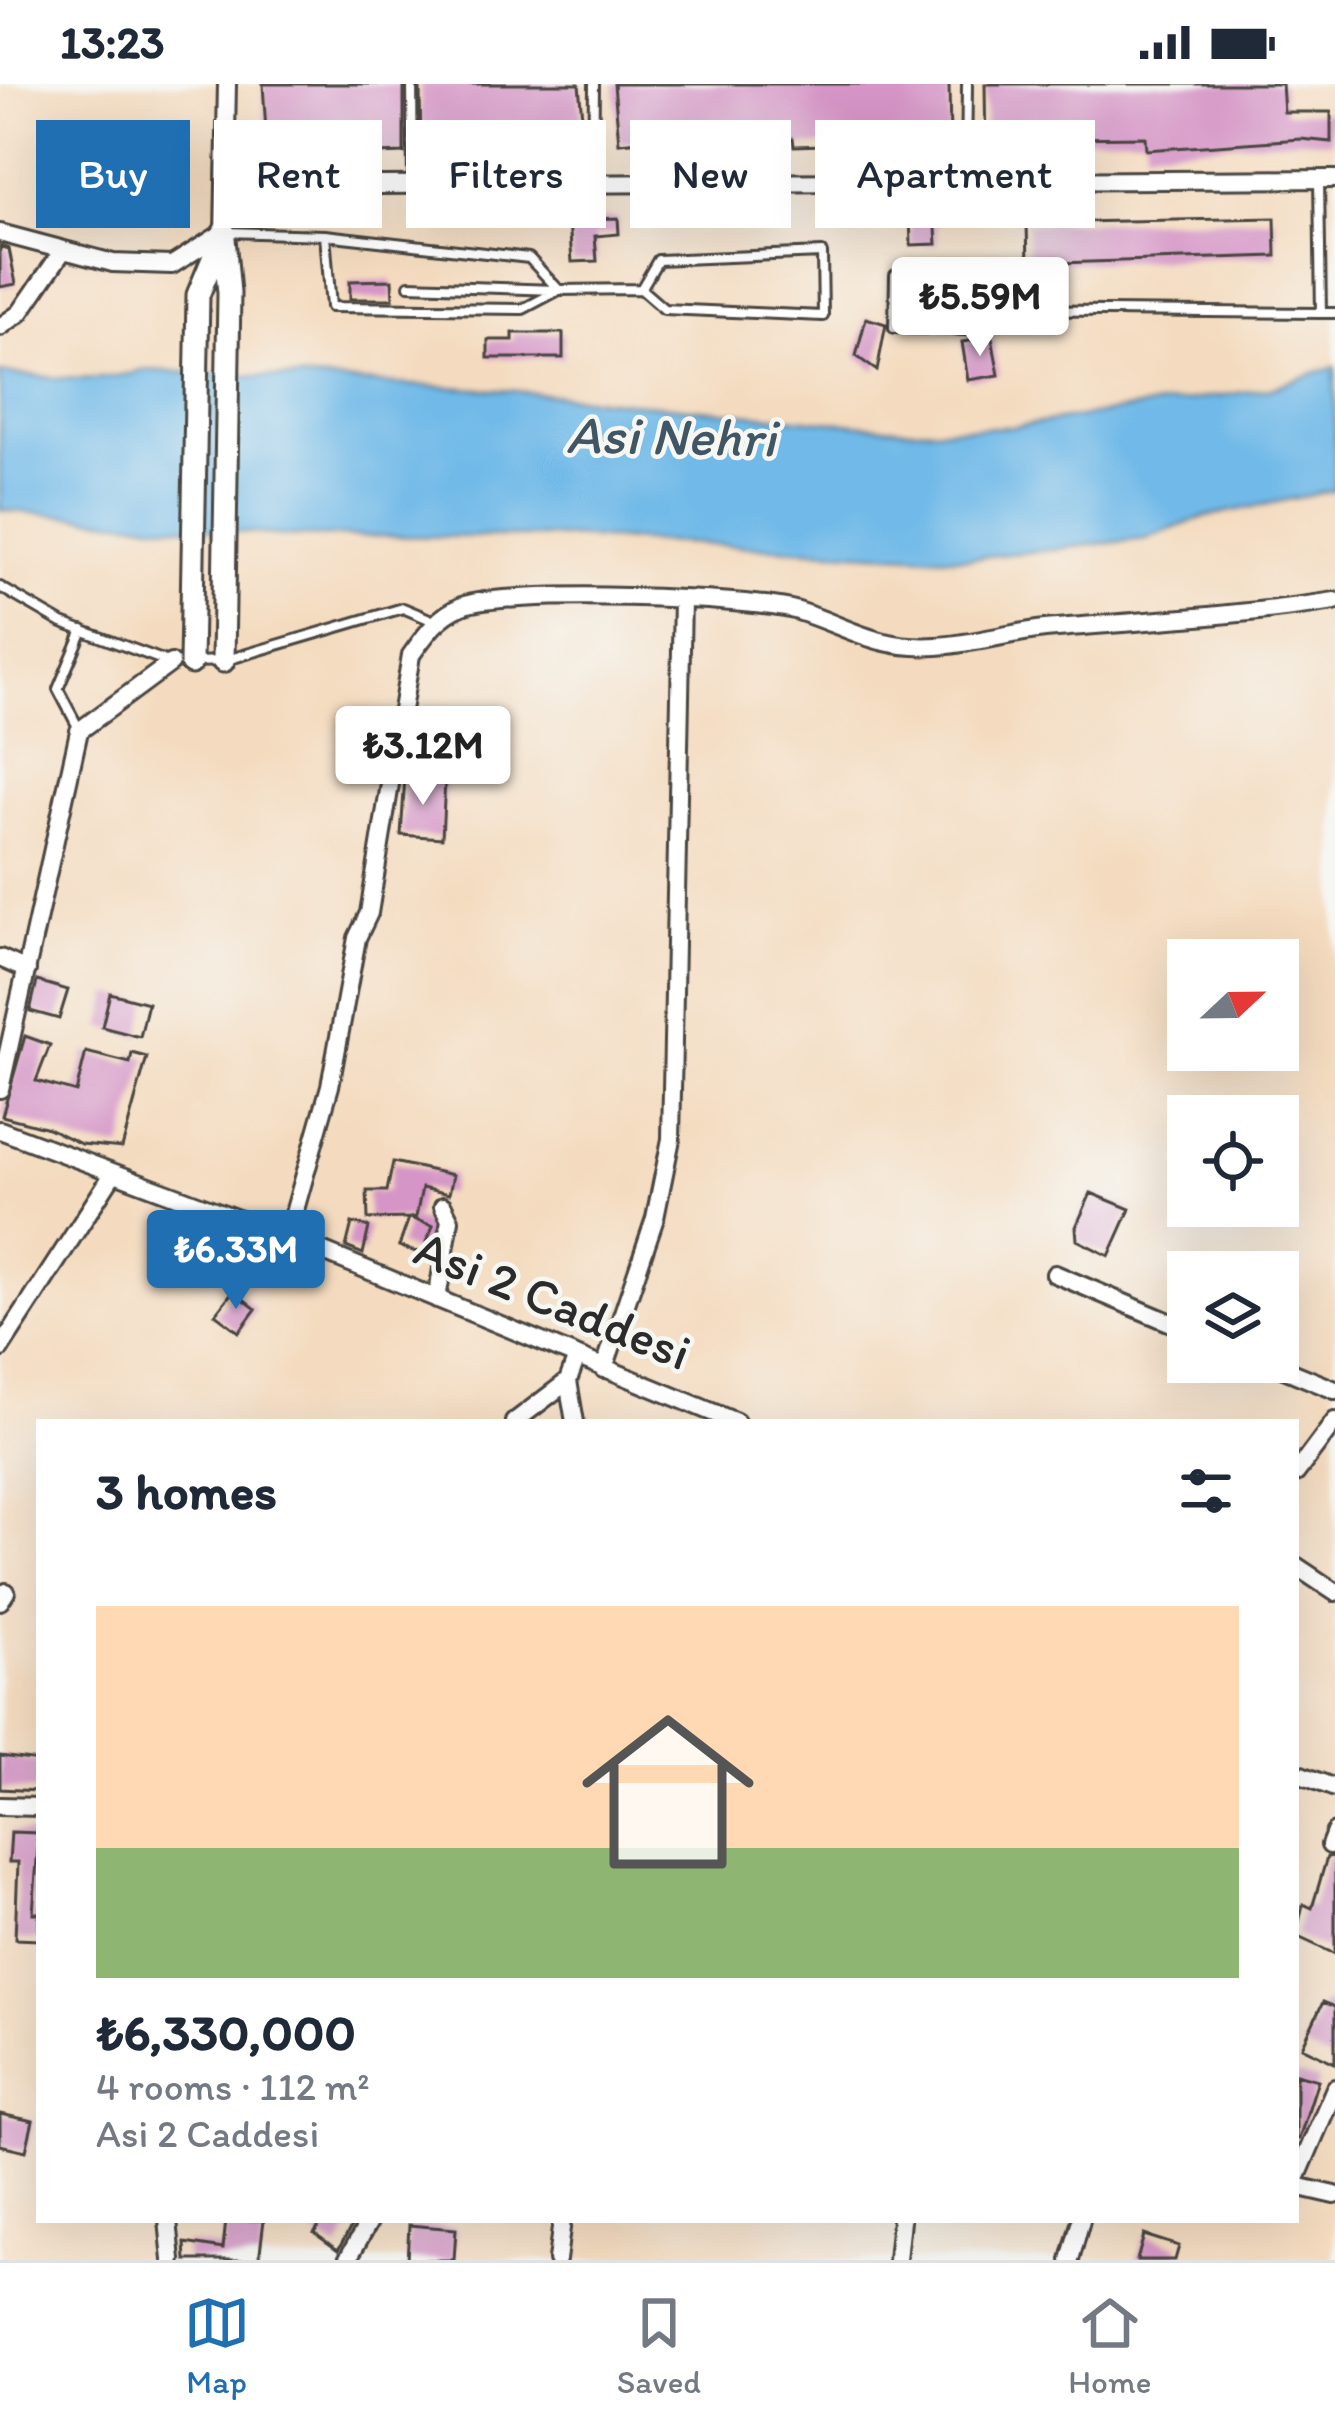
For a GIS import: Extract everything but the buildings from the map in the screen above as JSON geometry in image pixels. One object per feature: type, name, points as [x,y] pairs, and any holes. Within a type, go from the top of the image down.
[{"type":"street","points":[[226,120],[227,84]]},
{"type":"street","points":[[1095,178],[1327,179]]},
{"type":"street","points":[[606,183],[815,180]]},
{"type":"street","points":[[224,228],[229,293],[224,661]]},
{"type":"street","points":[[0,233],[113,263],[172,265],[224,232]]},
{"type":"street","points":[[0,1089],[79,730],[181,663],[197,296],[224,232]]},
{"type":"street","points":[[0,327],[20,314],[62,252]]},
{"type":"street","points":[[287,1238],[330,1086],[411,656],[435,622],[466,604],[505,599],[743,600],[798,611],[850,635],[935,646],[1044,629],[1151,625],[1335,602]]},
{"type":"street","points":[[604,1369],[655,1218],[671,1139],[682,600]]},
{"type":"street","points":[[0,958],[26,970]]},
{"type":"street","name":"Asi 2 Caddesi","points":[[0,1130],[287,1238],[729,1419]]},
{"type":"street","points":[[2,1343],[113,1174]]},
{"type":"street","points":[[437,1299],[450,1220],[442,1206]]},
{"type":"street","points":[[1055,1274],[1167,1321]]},
{"type":"street","points":[[574,1419],[568,1381],[576,1358]]},
{"type":"street","points":[[1299,1375],[1335,1390]]},
{"type":"street","points":[[518,1419],[568,1381]]},
{"type":"street","points":[[1299,1469],[1335,1421]]},
{"type":"street","points":[[1299,1568],[1335,1592]]},
{"type":"street","points":[[1299,1774],[1335,1788]]},
{"type":"street","points":[[0,1806],[36,1807]]},
{"type":"street","points":[[1299,2175],[1335,2088]]},
{"type":"street","points":[[1299,2183],[1335,2195]]},
{"type":"street","points":[[168,2223],[172,2260]]},
{"type":"street","points":[[347,2260],[368,2223]]},
{"type":"street","points":[[556,2260],[562,2223]]},
{"type":"street","points":[[897,2260],[901,2223]]},
{"type":"street","points":[[1070,2260],[1080,2223]]},
{"type":"lane","points":[[412,84],[412,120]]},
{"type":"lane","points":[[594,84],[594,120]]},
{"type":"lane","points":[[967,84],[967,120]]},
{"type":"lane","points":[[1321,313],[1327,179]]},
{"type":"lane","points":[[224,232],[325,235],[529,258],[559,290]]},
{"type":"lane","points":[[325,235],[332,307],[523,309],[559,290]]},
{"type":"lane","points":[[409,285],[641,289],[664,309],[824,316],[822,253],[658,260],[641,289]]},
{"type":"lane","points":[[994,310],[969,330],[894,328],[895,275],[944,276],[994,310],[1335,313]]},
{"type":"lane","points":[[0,587],[82,631],[181,663],[224,661],[403,608],[435,622]]},
{"type":"lane","points":[[79,730],[58,689],[82,631]]},
{"type":"water","name":"Asi Nehri","points":[[1335,366],[1335,490],[1204,517],[1145,539],[971,558],[567,537],[287,536],[0,510],[0,373],[90,379],[144,370],[515,391],[906,429],[1014,427],[1271,388]]}]
